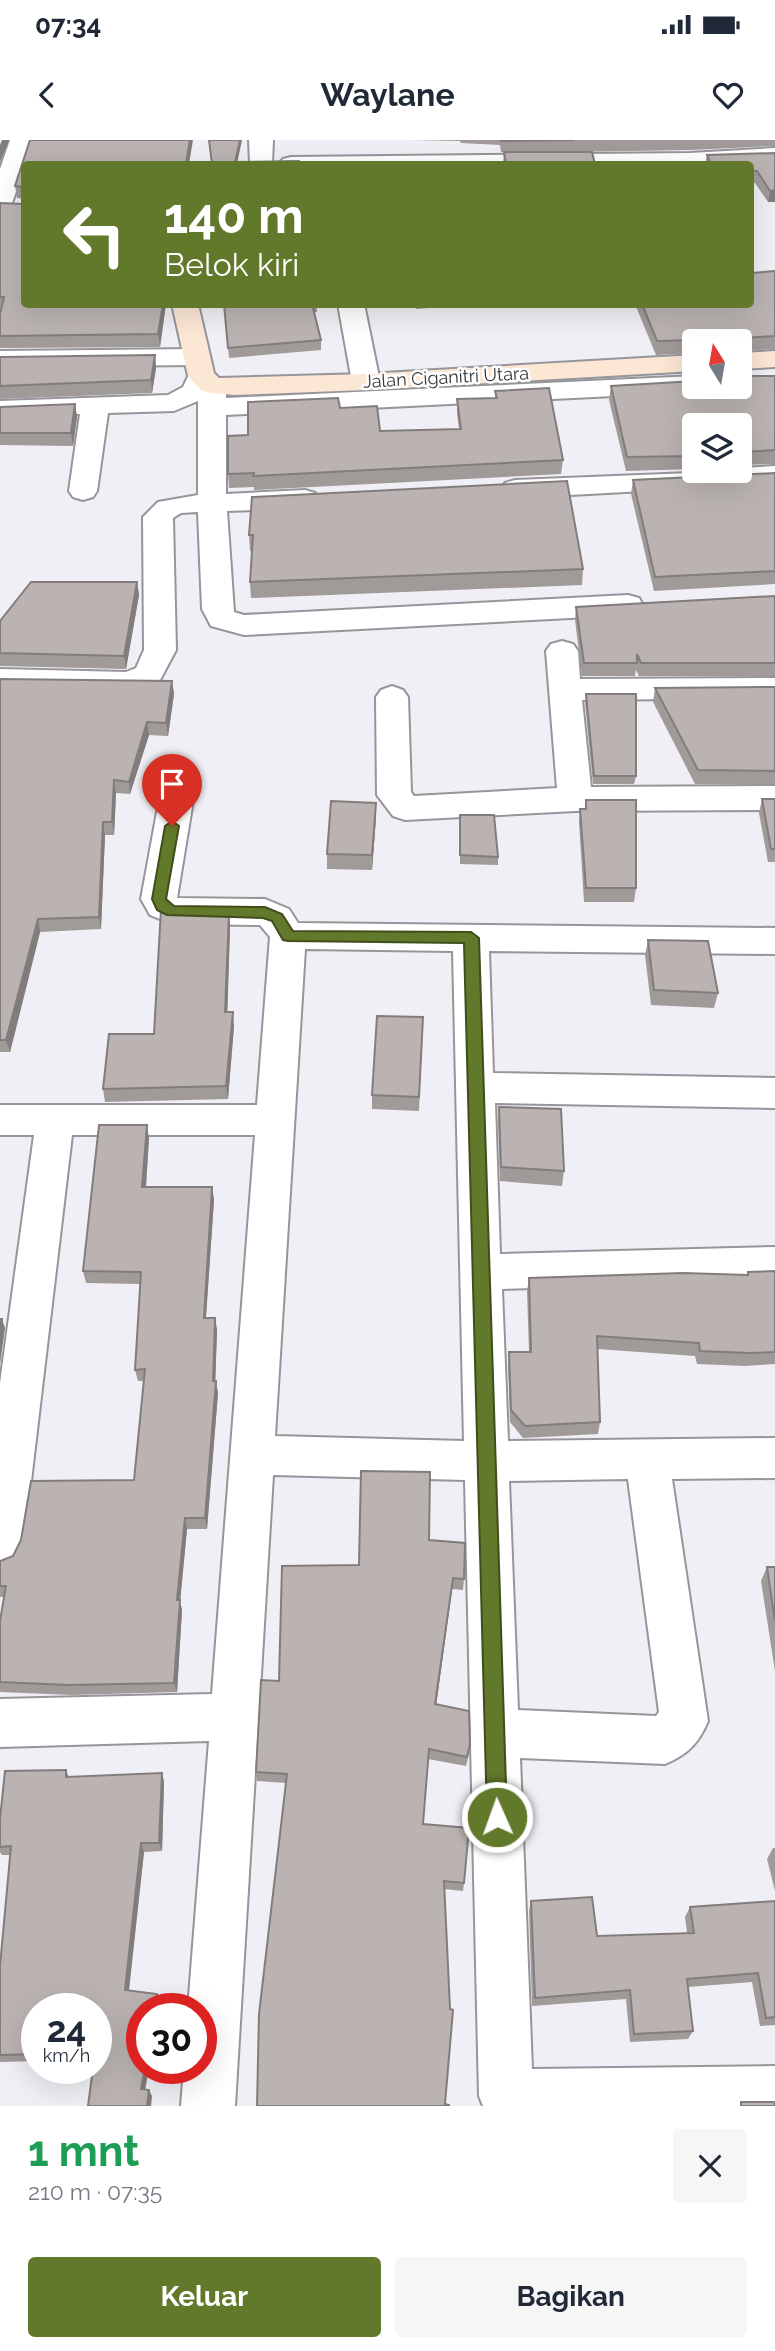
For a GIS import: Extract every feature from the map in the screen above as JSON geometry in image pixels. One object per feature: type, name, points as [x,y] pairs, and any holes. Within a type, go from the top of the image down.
[{"type":"street","points":[[21,208],[0,205],[22,140]]},
{"type":"street","points":[[261,140],[261,161]]},
{"type":"street","points":[[376,161],[745,148],[775,155]]},
{"type":"street","points":[[186,308],[206,381],[217,608],[222,620],[244,625],[657,603]]},
{"type":"street","points":[[352,308],[366,382]]},
{"type":"street","points":[[0,359],[206,381],[682,384]]},
{"type":"street","points":[[752,360],[775,359]]},
{"type":"street","name":"Jalan Ciganitri Utara","points":[[206,381],[235,387],[682,364]]},
{"type":"street","points":[[752,381],[775,380]]},
{"type":"street","points":[[0,409],[174,403],[194,392],[206,381]]},
{"type":"street","points":[[83,491],[95,406]]},
{"type":"street","points":[[483,490],[775,475]]},
{"type":"street","points":[[0,679],[128,682],[148,675],[160,650],[158,517],[161,510],[171,506],[212,503],[334,498]]},
{"type":"street","points":[[562,650],[575,799]]},
{"type":"street","points":[[564,690],[775,688]]},
{"type":"street","points":[[391,697],[394,795],[405,808],[575,799],[775,798]]},
{"type":"street","points":[[176,801],[159,899],[162,906],[172,911],[265,912],[277,918],[288,936],[208,2106]]},
{"type":"street","points":[[288,936],[775,941]]},
{"type":"street","points":[[471,938],[506,2101],[775,2093]]},
{"type":"street","points":[[475,1088],[775,1093]]},
{"type":"street","points":[[0,1120],[275,1120]]},
{"type":"street","points":[[0,1549],[15,1310],[55,1120]]},
{"type":"street","points":[[482,1272],[775,1265]]},
{"type":"street","points":[[252,1455],[486,1461],[775,1458]]},
{"type":"street","points":[[495,1733],[665,1740],[684,1721],[647,1460]]},
{"type":"street","points":[[0,1723],[235,1717]]},
{"type":"building","points":[[30,140],[190,140],[186,161],[23,161]]},
{"type":"building","points":[[209,140],[240,140],[235,161],[212,161]]},
{"type":"building","points":[[501,140],[574,140],[501,141]]},
{"type":"building","points":[[504,152],[592,152],[594,161],[506,161]]},
{"type":"building","points":[[775,153],[775,190],[770,191],[757,171],[754,171],[754,161],[710,161],[707,155]]},
{"type":"building","points":[[21,168],[21,187],[15,186]]},
{"type":"building","points":[[0,203],[21,204],[21,308],[162,308],[158,334],[0,336],[0,314],[4,297],[0,297]]},
{"type":"building","points":[[775,271],[775,336],[752,337],[752,329],[682,329],[682,340],[657,341],[644,308],[754,308],[754,273]]},
{"type":"building","points":[[224,308],[313,308],[321,340],[228,348]]},
{"type":"building","points":[[155,355],[151,380],[0,386],[0,357]]},
{"type":"building","points":[[752,376],[775,376],[775,450],[752,451],[752,413],[682,413],[682,456],[627,457],[611,386],[682,382],[682,399],[752,399]]},
{"type":"building","points":[[549,388],[563,460],[253,476],[254,473],[228,474],[228,436],[248,435],[248,402],[338,398],[340,408],[377,406],[380,431],[461,429],[457,399],[497,398],[495,391]]},
{"type":"building","points":[[75,404],[71,433],[0,433],[0,407]]},
{"type":"building","points":[[775,473],[775,571],[655,577],[633,480],[682,478],[682,483],[752,483],[752,474]]},
{"type":"building","points":[[567,481],[583,569],[250,582],[253,535],[249,535],[252,497]]},
{"type":"building","points":[[31,582],[137,582],[124,656],[0,653],[0,621]]},
{"type":"building","points":[[775,596],[775,663],[641,663],[637,654],[637,663],[584,663],[576,607]]},
{"type":"building","points":[[0,679],[172,681],[166,723],[147,722],[129,782],[114,780],[112,822],[103,822],[99,917],[38,919],[6,1040],[0,1040]]},
{"type":"building","points":[[775,687],[775,771],[698,770],[655,688]]},
{"type":"building","points":[[586,694],[636,694],[636,776],[594,776]]},
{"type":"building","points":[[762,799],[775,799],[775,849],[771,849]]},
{"type":"building","points":[[586,800],[636,800],[636,888],[586,888],[580,809],[586,809]]},
{"type":"building","points":[[331,801],[376,803],[372,855],[327,854]]},
{"type":"building","points":[[460,815],[494,815],[498,857],[460,855]]},
{"type":"building","points":[[161,909],[170,912],[229,913],[225,1012],[233,1012],[226,1086],[103,1089],[109,1034],[154,1034]]},
{"type":"building","points":[[648,940],[708,941],[718,993],[654,990]]},
{"type":"building","points":[[377,1016],[423,1017],[419,1097],[372,1095]]},
{"type":"building","points":[[499,1107],[561,1109],[564,1171],[501,1167]]},
{"type":"building","points":[[99,1125],[147,1125],[142,1187],[212,1187],[204,1318],[215,1318],[213,1381],[216,1381],[205,1518],[185,1518],[177,1600],[180,1600],[174,1683],[68,1685],[0,1682],[0,1621],[6,1586],[0,1586],[0,1561],[13,1556],[21,1540],[31,1481],[134,1480],[145,1369],[135,1370],[141,1272],[83,1271]]},
{"type":"building","points":[[775,1271],[775,1352],[700,1351],[699,1343],[597,1336],[600,1422],[525,1426],[511,1410],[509,1352],[531,1352],[529,1278],[683,1273],[748,1275],[748,1272]]},
{"type":"building","points":[[361,1471],[430,1472],[429,1540],[465,1543],[464,1579],[453,1578],[435,1704],[469,1711],[470,1744],[467,1757],[429,1749],[423,1824],[469,1828],[464,1883],[444,1881],[450,2009],[453,2010],[445,2104],[449,2106],[257,2106],[259,2014],[287,1774],[256,1772],[261,1680],[279,1681],[282,1566],[359,1565]]},
{"type":"building","points":[[767,1567],[775,1567],[775,1621]]},
{"type":"building","points":[[66,1770],[66,1777],[162,1773],[159,1843],[141,1843],[125,1990],[149,1993],[126,1993],[126,2084],[142,2084],[141,2089],[149,2090],[147,2106],[88,2106],[91,2084],[112,2084],[112,1993],[21,1993],[21,2054],[0,2055],[0,1966],[11,1846],[0,1847],[5,1771]]},
{"type":"building","points":[[592,1897],[597,1936],[694,1933],[690,1907],[775,1901],[775,2017],[766,2018],[758,1973],[687,1979],[693,2031],[634,2034],[630,1990],[535,1998],[531,1901]]},
{"type":"building","points":[[741,2102],[775,2102],[775,2106],[741,2106]]},
{"type":"route","points":[[172,826],[159,899],[162,906],[172,911],[265,912],[277,918],[288,936],[471,938],[497,1817]]}]
